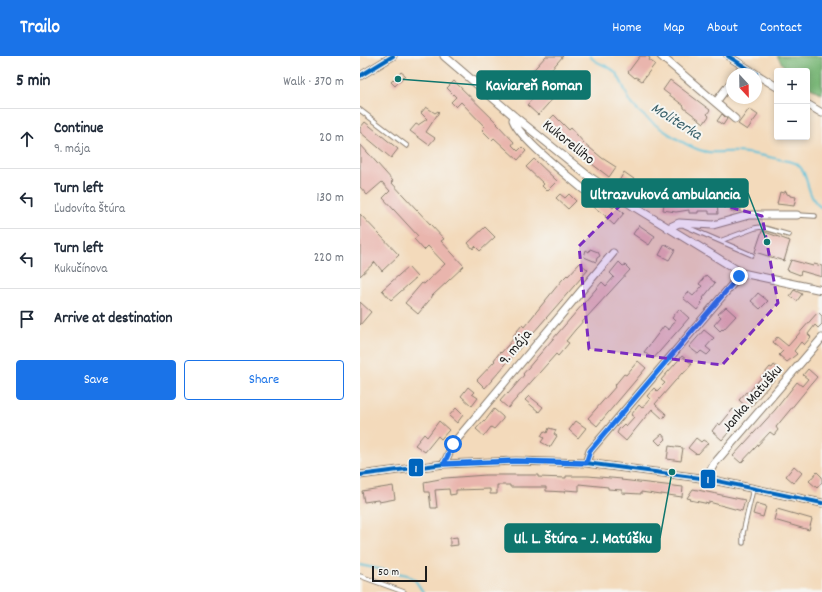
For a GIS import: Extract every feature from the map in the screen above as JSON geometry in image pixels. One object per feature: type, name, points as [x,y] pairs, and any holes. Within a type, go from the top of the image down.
[{"type":"street","points":[[360,76],[393,56]]},
{"type":"street","name":"Kukorelliho","points":[[444,56],[587,176],[668,228],[742,273],[822,290]]},
{"type":"street","points":[[661,56],[735,119]]},
{"type":"street","points":[[728,56],[746,68]]},
{"type":"street","points":[[762,78],[774,85]]},
{"type":"street","points":[[716,102],[726,89]]},
{"type":"street","points":[[810,106],[822,113]]},
{"type":"street","name":"Kukorelliho","points":[[514,116],[513,120],[515,125],[531,143],[584,190]]},
{"type":"street","points":[[668,228],[679,223],[713,225],[748,215],[797,215]]},
{"type":"street","name":"9. mája","points":[[444,464],[453,444],[613,253]]},
{"type":"street","points":[[586,463],[590,451],[742,273]]},
{"type":"street","name":"Janka Matušku","points":[[708,479],[709,473],[714,464],[822,338]]},
{"type":"street","points":[[360,475],[444,464],[516,461],[586,463],[708,479],[822,503]]},
{"type":"lane","points":[[360,110],[407,146]]},
{"type":"lane","points":[[797,215],[815,216]]},
{"type":"lane","points":[[679,223],[752,255]]},
{"type":"lane","points":[[720,241],[755,228],[761,228],[789,235]]},
{"type":"lane","points":[[743,543],[743,532],[753,489]]},
{"type":"lane","points":[[360,576],[404,592]]},
{"type":"highlighted area","points":[[643,183],[762,216],[778,303],[722,365],[589,349],[579,246]]},
{"type":"green space","points":[[777,56],[822,56],[822,94],[810,88],[810,68],[785,68]]},
{"type":"building","points":[[546,56],[563,56],[551,70],[566,84],[538,115],[527,105],[542,88],[528,76]]},
{"type":"building","points":[[640,56],[647,56],[650,58],[649,60],[655,64],[642,81],[636,77],[635,78],[628,72]]},
{"type":"building","points":[[401,72],[405,75],[395,86],[391,82]]},
{"type":"building","points":[[670,80],[710,110],[707,114],[709,116],[704,123],[663,90]]},
{"type":"building","points":[[454,81],[498,124],[514,142],[512,145],[518,151],[522,147],[526,151],[518,160],[494,138],[492,140],[482,130],[485,127],[461,102],[456,107],[451,102],[456,97],[447,88]]},
{"type":"building","points":[[426,107],[435,113],[438,111],[439,112],[426,132],[435,138],[429,145],[410,131],[416,124],[418,125],[427,119],[421,113]]},
{"type":"building","points":[[749,109],[758,115],[747,130],[738,124]]},
{"type":"building","points":[[722,114],[727,119],[723,125],[717,121]]},
{"type":"building","points":[[554,115],[569,130],[571,128],[584,143],[616,167],[609,177],[547,125],[550,122],[549,120]]},
{"type":"building","points":[[365,122],[398,149],[391,158],[360,132],[360,128]]},
{"type":"building","points":[[360,144],[393,181],[391,182],[444,239],[441,241],[464,266],[432,296],[418,314],[405,303],[422,283],[424,284],[445,264],[428,246],[424,250],[414,239],[418,236],[383,198],[390,191],[382,182],[367,195],[360,187]]},
{"type":"building","points":[[534,159],[557,181],[547,191],[542,186],[544,184],[526,167]]},
{"type":"building","points":[[624,172],[648,189],[641,199],[618,183]]},
{"type":"building","points":[[786,191],[790,196],[796,197],[794,206],[777,204],[780,192],[783,193]]},
{"type":"building","points":[[560,194],[565,198],[569,194],[576,201],[568,209],[556,198]]},
{"type":"building","points":[[739,194],[741,211],[731,212],[728,195]]},
{"type":"building","points":[[598,196],[613,208],[615,206],[624,213],[614,225],[605,217],[606,216],[591,205]]},
{"type":"building","points":[[665,198],[684,202],[717,202],[718,214],[709,214],[709,211],[689,213],[689,210],[676,212],[663,210]]},
{"type":"building","points":[[360,214],[399,255],[382,271],[375,262],[360,276]]},
{"type":"building","points":[[639,225],[655,236],[649,245],[633,234]]},
{"type":"building","points":[[485,227],[495,237],[480,251],[475,246],[473,249],[468,243]]},
{"type":"building","points":[[762,231],[790,241],[784,261],[755,252]]},
{"type":"building","points":[[665,244],[675,250],[669,260],[659,255]]},
{"type":"building","points":[[590,249],[598,252],[600,256],[597,258],[596,262],[584,257],[586,250],[589,252]]},
{"type":"building","points":[[791,260],[813,266],[814,264],[822,266],[822,277],[801,271],[800,275],[787,270]]},
{"type":"building","points":[[619,262],[630,270],[575,330],[566,341],[569,343],[558,356],[556,354],[508,408],[500,401],[507,393],[508,394],[533,362],[602,282],[606,286],[614,277],[610,273]]},
{"type":"building","points":[[580,263],[588,270],[485,388],[477,380],[495,361],[494,360],[500,352],[501,353],[515,337],[513,336],[522,325],[524,327],[562,280],[567,275],[568,276]]},
{"type":"building","points":[[408,267],[417,277],[391,300],[382,290]]},
{"type":"building","points":[[706,275],[715,283],[703,298],[702,303],[697,310],[683,298],[688,292],[693,296],[702,286],[699,284]]},
{"type":"building","points":[[794,290],[802,294],[797,301],[790,296]]},
{"type":"building","points":[[758,293],[768,301],[760,309],[751,301]]},
{"type":"building","points":[[360,302],[371,312],[360,325]]},
{"type":"building","points":[[726,307],[736,316],[723,330],[722,329],[720,331],[714,325],[721,317],[718,314]]},
{"type":"building","points":[[679,309],[689,318],[653,359],[644,352],[664,326],[669,330],[675,321],[672,318]]},
{"type":"building","points":[[818,312],[822,316],[822,324],[818,328],[815,325],[808,334],[811,337],[804,345],[801,342],[794,351],[797,354],[787,362],[779,355],[783,351],[773,342],[777,337],[788,346]]},
{"type":"building","points":[[704,330],[714,338],[706,347],[711,351],[707,355],[701,351],[698,354],[689,347]]},
{"type":"building","points":[[682,356],[692,364],[683,374],[682,373],[655,404],[666,414],[663,419],[652,409],[626,441],[617,433],[619,429],[624,424],[626,426],[634,417],[631,415],[639,405],[642,408],[650,399],[647,396],[654,388],[657,391],[665,383],[661,380]]},
{"type":"building","points":[[638,361],[646,368],[597,426],[588,418],[616,386],[615,385],[624,374],[626,375]]},
{"type":"building","points":[[774,365],[779,369],[778,371],[780,373],[749,409],[739,400],[746,392],[748,393],[770,367],[772,368]]},
{"type":"building","points":[[808,369],[817,377],[776,427],[778,430],[774,435],[770,432],[741,463],[733,456],[775,410],[797,382],[802,386],[808,379],[803,375]]},
{"type":"building","points":[[468,387],[474,392],[472,394],[478,398],[472,406],[461,396]]},
{"type":"building","points":[[529,396],[543,407],[539,412],[525,400]]},
{"type":"building","points":[[456,408],[463,415],[457,423],[449,416]]},
{"type":"building","points":[[494,409],[503,417],[503,419],[494,429],[491,427],[484,436],[476,429],[484,420],[485,421]]},
{"type":"building","points":[[733,409],[742,417],[722,440],[712,431],[718,423],[720,425]]},
{"type":"building","points":[[439,421],[449,430],[441,439],[438,436],[425,452],[415,445],[424,434],[427,437]]},
{"type":"building","points":[[576,421],[586,428],[578,438],[569,430]]},
{"type":"building","points":[[549,428],[556,430],[554,434],[557,436],[550,447],[541,442],[544,438],[541,436],[544,431],[547,433]]},
{"type":"building","points":[[662,434],[666,439],[660,445],[655,440]]},
{"type":"building","points":[[696,438],[701,442],[703,440],[708,443],[698,454],[688,448]]},
{"type":"building","points":[[669,446],[683,448],[681,461],[667,459]]},
{"type":"building","points":[[794,466],[802,473],[794,483],[786,476]]},
{"type":"building","points":[[817,472],[822,477],[822,482],[817,488],[809,481]]},
{"type":"building","points":[[486,475],[538,475],[538,477],[566,478],[566,476],[588,476],[683,487],[682,497],[641,492],[641,494],[622,493],[622,490],[608,489],[608,487],[579,484],[579,491],[565,490],[565,492],[546,491],[546,487],[510,487],[510,485],[497,485],[497,494],[490,494],[490,489],[456,490],[456,494],[450,495],[449,489],[435,490],[437,508],[431,508],[429,492],[425,492],[424,482],[445,478]]},
{"type":"building","points":[[393,486],[395,499],[379,502],[378,500],[364,502],[362,491]]},
{"type":"building","points":[[693,489],[745,500],[742,511],[709,502],[709,504],[690,500],[691,499],[687,498]]},
{"type":"building","points":[[756,503],[766,506],[763,517],[753,514]]},
{"type":"building","points":[[777,509],[812,519],[809,530],[774,520]]},
{"type":"building","points":[[457,537],[458,545],[450,546],[450,538]]},
{"type":"waterway","name":"Moliterka","points":[[590,56],[595,61],[609,67],[615,72],[632,104],[646,118],[667,133],[690,146],[708,152],[749,153],[797,164],[804,173],[813,198],[822,208]]},
{"type":"waterway","points":[[360,565],[407,575],[415,580],[423,592]]},
{"type":"transit line","name":"1","points":[[360,76],[393,56]]},
{"type":"transit line","name":"1","points":[[728,56],[747,68]]},
{"type":"transit line","name":"1","points":[[360,475],[444,464],[516,461],[586,463],[708,479],[822,503]]},
{"type":"place","name":"Kaviareň Roman","points":[[398,79]]},
{"type":"place","name":"Ultrazvuková ambulancia","points":[[767,242]]},
{"type":"place","name":"Ul. L. Štúra - J. Matúšku","points":[[672,472]]},
{"type":"route","points":[[453,444],[444,464],[516,461],[586,463],[590,451],[739,276]]}]
